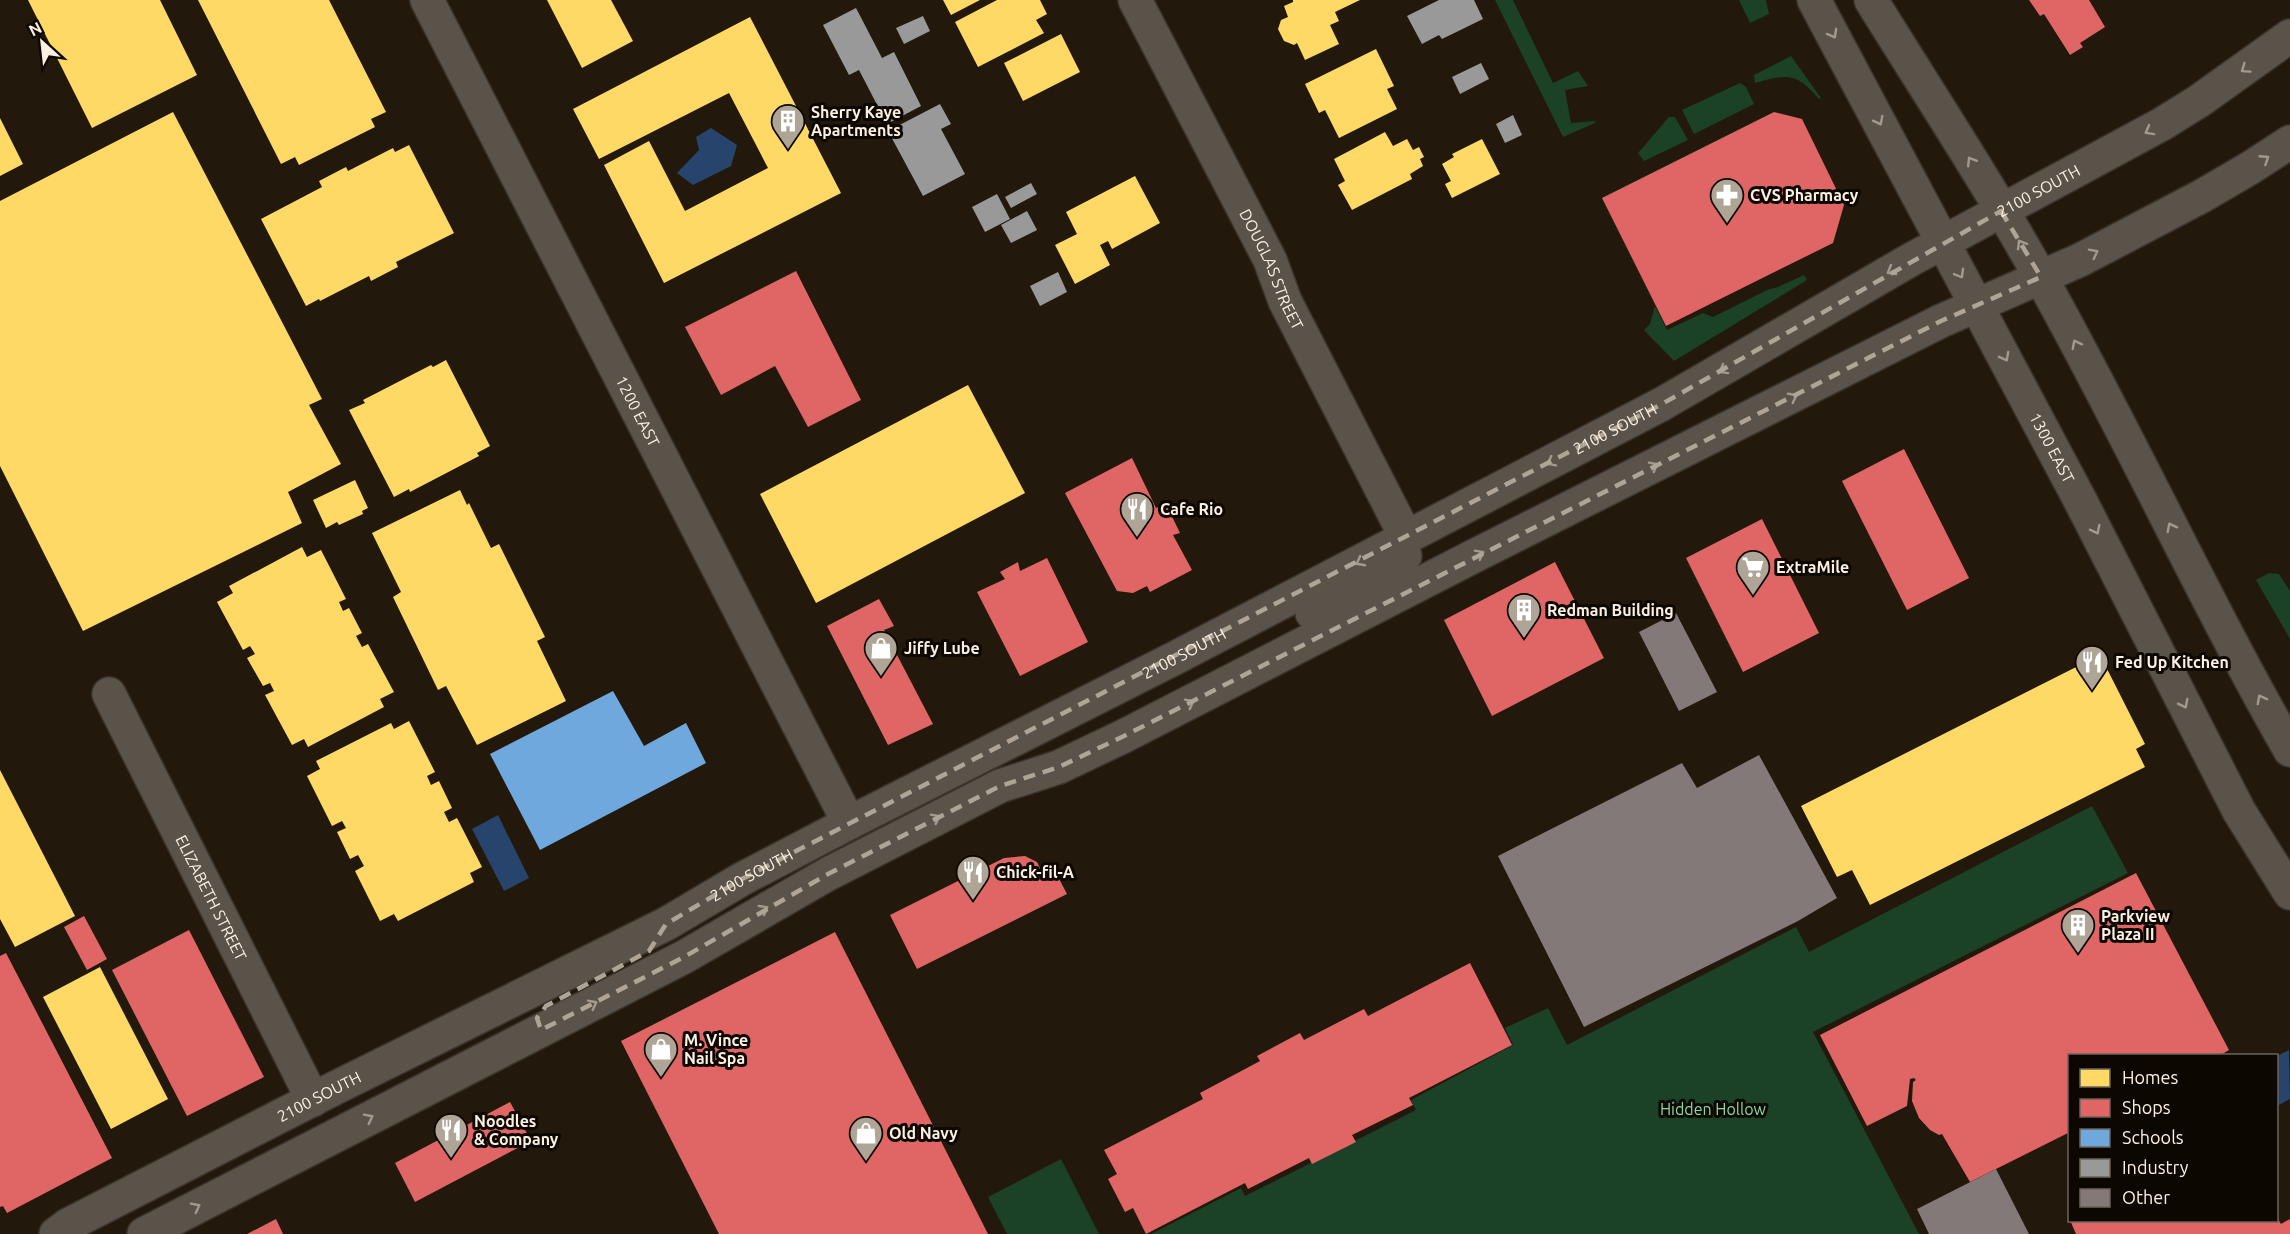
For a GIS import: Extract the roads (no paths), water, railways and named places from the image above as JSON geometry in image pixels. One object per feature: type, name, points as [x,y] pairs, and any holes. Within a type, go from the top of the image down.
[{"type":"main road","name":"1200 EAST","points":[[427,0],[849,823]]},
{"type":"main road","name":"DOUGLAS STREET","points":[[1135,0],[1269,260],[1285,301],[1406,537]]},
{"type":"main road","name":"1300 EAST","points":[[1814,0],[1942,243],[1978,305],[2239,811],[2290,894]]},
{"type":"main road","points":[[1871,0],[2041,277],[2201,585],[2290,750]]},
{"type":"main road","name":"2100 SOUTH","points":[[56,1234],[68,1225],[313,1100],[666,924],[742,879],[849,823],[1175,658],[1679,395],[1942,243],[2162,124],[2199,101],[2290,36]]},
{"type":"main road","points":[[144,1234],[684,957],[828,874],[1000,786],[1059,767],[1124,736],[1476,555],[1941,321],[2080,260],[2162,218],[2250,168],[2290,142]]},
{"type":"main road","points":[[1124,736],[1126,728],[1138,712],[1166,689],[1392,571],[1404,558],[1407,546],[1406,537]]},
{"type":"main road","name":"ELIZABETH STREET","points":[[109,694],[313,1100]]},
{"type":"main road","points":[[541,1030],[537,1018],[539,1011],[649,951],[660,939],[666,924]]},
{"type":"water","points":[[711,128],[737,145],[731,166],[693,185],[677,173],[699,150],[696,137]]},
{"type":"water","points":[[498,815],[529,878],[504,891],[472,829]]},
{"type":"water","points":[[2289,1050],[2290,1099],[2278,1105],[2278,1056]]},
{"type":"place","name":"Sherry Kaye Apartments","points":[[788,150]]},
{"type":"place","name":"CVS Pharmacy","points":[[1727,224]]},
{"type":"place","name":"Cafe Rio","points":[[1137,538]]},
{"type":"place","name":"ExtraMile","points":[[1753,596]]},
{"type":"place","name":"Redman Building","points":[[1524,639]]},
{"type":"place","name":"Jiffy Lube","points":[[881,677]]},
{"type":"place","name":"Fed Up Kitchen","points":[[2092,691]]},
{"type":"place","name":"Chick-fil-A","points":[[973,901]]},
{"type":"place","name":"Parkview Plaza II","points":[[2078,954]]},
{"type":"place","name":"M. Vince Nail Spa","points":[[661,1078]]},
{"type":"place","name":"Noodles & Company","points":[[451,1159]]},
{"type":"place","name":"Old Navy","points":[[866,1162]]},
{"type":"park label","name":"Hidden Hollow","points":[[1713,1109]]}]
